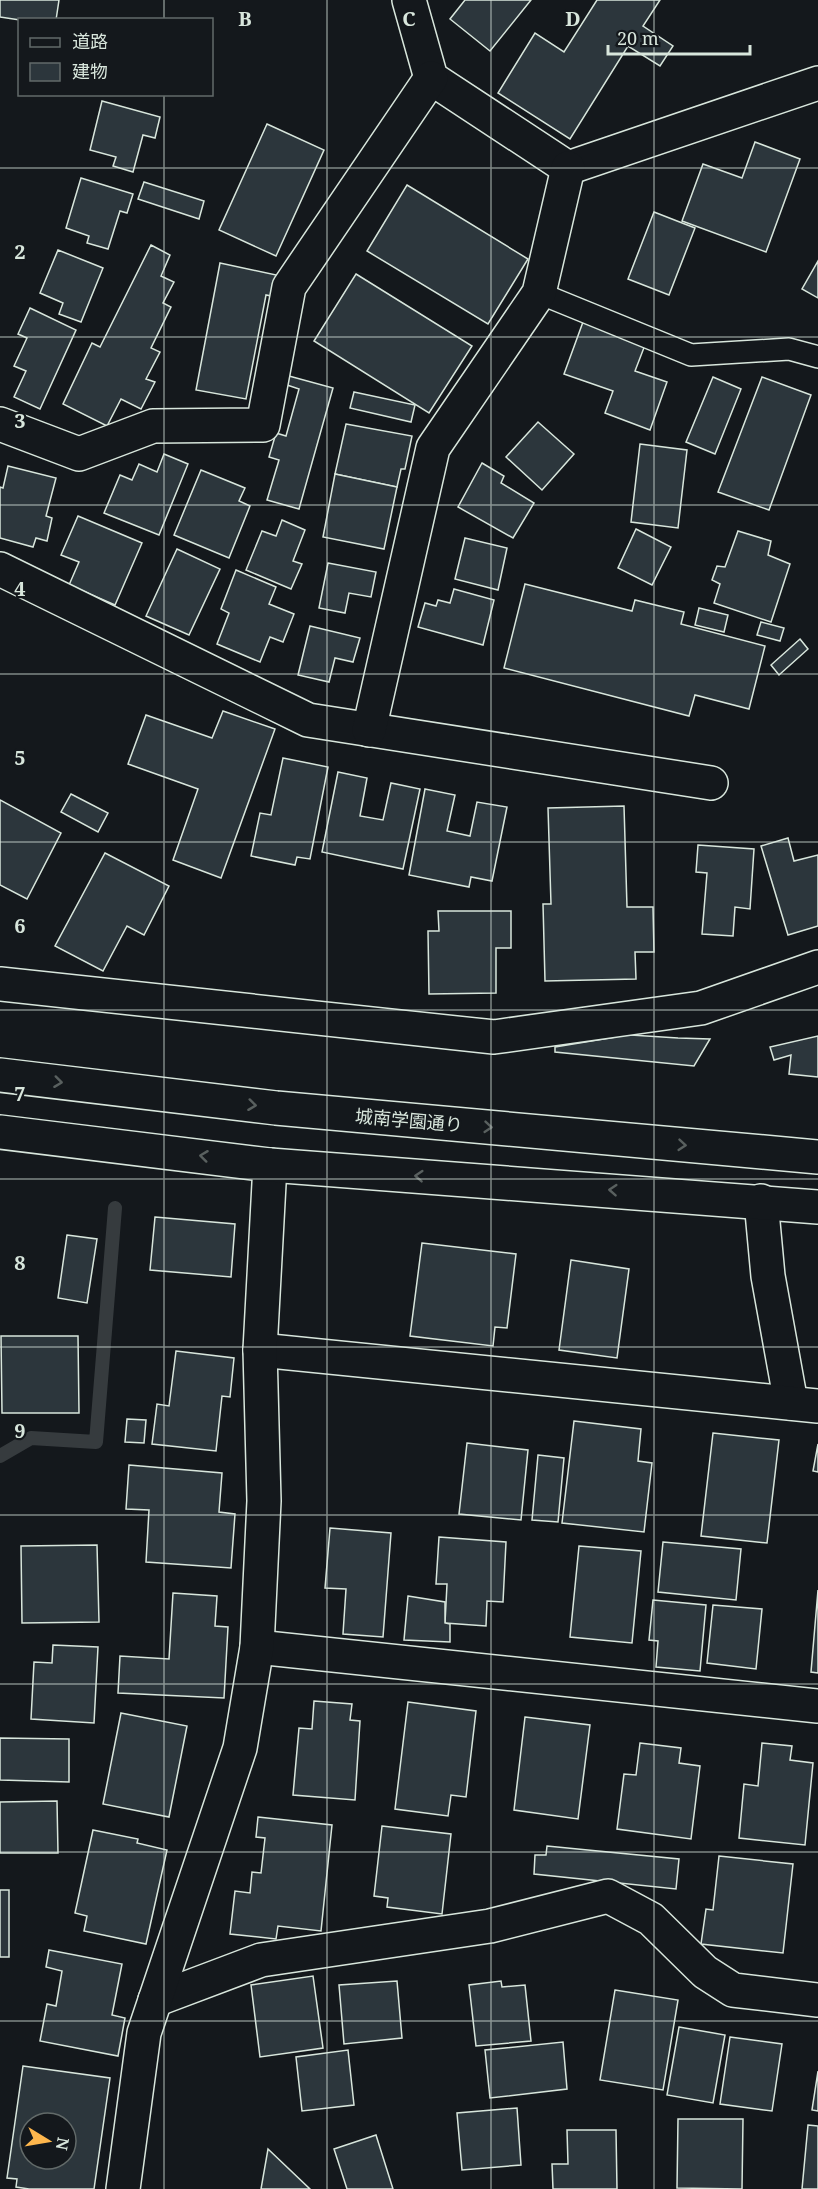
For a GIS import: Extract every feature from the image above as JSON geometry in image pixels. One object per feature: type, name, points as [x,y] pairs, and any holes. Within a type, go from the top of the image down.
[{"type":"street","points":[[409,0],[432,78],[568,168]]},
{"type":"street","points":[[2,427],[79,454],[153,426],[263,425],[289,287],[432,78]]},
{"type":"street","points":[[568,168],[818,83]]},
{"type":"street","points":[[369,730],[433,448],[539,293],[568,168]]},
{"type":"street","points":[[0,569],[308,720],[711,783]]},
{"type":"street","points":[[0,984],[494,1036],[701,1008],[818,967]]},
{"type":"street","name":"城南学園通り","points":[[0,1074],[276,1108],[818,1157]]},
{"type":"street","points":[[0,1132],[270,1165],[818,1207]]},
{"type":"street","points":[[123,2189],[144,2033],[240,1748],[257,1647],[264,1501],[260,1350],[270,1165]]},
{"type":"street","points":[[260,1350],[805,1405],[768,1276],[761,1201]]},
{"type":"street","points":[[257,1647],[818,1706]]},
{"type":"street","points":[[155,2000],[261,1960],[490,1926],[608,1896],[651,1919],[705,1972],[733,1990],[818,2000]]},
{"type":"lane","points":[[539,293],[691,355],[789,349],[818,357]]},
{"type":"building","points":[[0,0],[59,0],[56,18],[18,20],[0,17]]},
{"type":"building","points":[[465,0],[531,0],[490,51],[450,19]]},
{"type":"building","points":[[597,0],[660,0],[643,26],[673,46],[660,66],[628,46],[570,139],[498,93],[535,33],[564,52]]},
{"type":"building","points":[[102,101],[160,117],[155,138],[143,135],[133,172],[113,166],[116,157],[90,150]]},
{"type":"building","points":[[267,124],[324,150],[276,256],[219,230]]},
{"type":"building","points":[[755,142],[800,159],[766,252],[682,221],[703,164],[742,178]]},
{"type":"building","points":[[81,178],[133,194],[127,213],[120,211],[108,249],[87,243],[89,236],[66,228]]},
{"type":"building","points":[[144,182],[204,201],[199,219],[138,199]]},
{"type":"building","points":[[407,185],[528,259],[488,324],[367,251]]},
{"type":"building","points":[[654,212],[695,228],[669,295],[628,279]]},
{"type":"building","points":[[151,245],[170,255],[161,276],[174,282],[163,303],[171,307],[151,348],[160,352],[146,379],[155,382],[141,409],[121,399],[107,426],[63,404],[92,343],[100,347]]},
{"type":"building","points":[[58,250],[103,268],[81,322],[59,314],[63,303],[40,293]]},
{"type":"building","points":[[818,261],[818,298],[802,289]]},
{"type":"building","points":[[220,263],[281,276],[276,297],[266,295],[246,399],[196,390]]},
{"type":"building","points":[[356,274],[472,346],[429,413],[314,341]]},
{"type":"building","points":[[30,308],[76,330],[40,409],[14,397],[26,371],[14,366],[27,338],[18,334]]},
{"type":"building","points":[[583,322],[645,345],[635,371],[667,382],[650,430],[605,413],[613,391],[564,374]]},
{"type":"building","points":[[289,376],[333,388],[299,509],[267,500],[279,460],[269,457],[276,433],[286,436],[299,389],[287,385]]},
{"type":"building","points":[[713,377],[741,389],[715,454],[686,442]]},
{"type":"building","points":[[762,377],[811,395],[769,510],[718,492]]},
{"type":"building","points":[[354,392],[415,405],[411,422],[350,408]]},
{"type":"building","points":[[538,422],[574,454],[542,490],[506,457]]},
{"type":"building","points":[[346,424],[412,436],[405,469],[401,469],[397,487],[335,474]]},
{"type":"building","points":[[640,444],[687,450],[678,528],[631,522]]},
{"type":"building","points":[[164,454],[188,464],[159,535],[104,513],[120,475],[132,480],[139,464],[157,472]]},
{"type":"building","points":[[482,463],[504,476],[501,483],[534,503],[513,538],[458,507]]},
{"type":"building","points":[[8,466],[56,478],[46,516],[52,518],[47,541],[36,538],[33,547],[0,538],[0,487],[3,488]]},
{"type":"building","points":[[201,470],[245,488],[239,501],[250,506],[229,558],[174,535]]},
{"type":"building","points":[[335,474],[397,487],[384,549],[323,537]]},
{"type":"building","points":[[78,516],[142,543],[115,605],[69,585],[79,562],[61,555]]},
{"type":"building","points":[[282,520],[305,530],[293,561],[302,564],[291,589],[246,570],[262,531],[276,536]]},
{"type":"building","points":[[636,529],[671,547],[652,585],[618,568]]},
{"type":"building","points":[[738,531],[771,541],[768,555],[790,564],[771,622],[714,603],[720,584],[712,580],[717,566],[725,567]]},
{"type":"building","points":[[465,538],[507,548],[498,590],[455,579]]},
{"type":"building","points":[[177,549],[220,569],[189,635],[146,616]]},
{"type":"building","points":[[328,563],[376,572],[371,597],[349,593],[345,613],[319,608]]},
{"type":"building","points":[[236,570],[276,587],[269,604],[294,614],[283,642],[270,637],[260,662],[217,644],[229,613],[221,609]]},
{"type":"building","points":[[525,584],[632,611],[635,600],[684,612],[681,624],[765,646],[749,709],[695,695],[689,716],[504,668]]},
{"type":"building","points":[[454,589],[494,600],[483,645],[418,627],[425,603],[436,606],[438,600],[450,603]]},
{"type":"building","points":[[699,608],[728,615],[724,632],[695,625]]},
{"type":"building","points":[[761,622],[784,628],[780,641],[757,635]]},
{"type":"building","points":[[310,626],[360,638],[353,662],[335,658],[329,682],[298,675]]},
{"type":"building","points":[[800,639],[808,649],[779,675],[771,665]]},
{"type":"building","points":[[223,711],[275,729],[221,878],[173,860],[198,789],[128,764],[146,715],[212,738]]},
{"type":"building","points":[[283,758],[328,767],[310,859],[297,857],[295,865],[251,856],[260,813],[271,815]]},
{"type":"building","points":[[338,772],[367,778],[360,816],[383,820],[391,783],[420,789],[403,869],[322,852]]},
{"type":"building","points":[[425,789],[455,795],[447,831],[470,836],[477,802],[507,807],[492,881],[471,877],[469,887],[409,875]]},
{"type":"building","points":[[71,794],[108,813],[98,832],[61,812]]},
{"type":"building","points":[[0,800],[61,833],[27,899],[0,885]]},
{"type":"building","points":[[624,806],[627,907],[653,907],[654,952],[635,952],[636,979],[545,981],[543,904],[551,904],[548,808]]},
{"type":"building","points":[[788,838],[794,861],[818,855],[818,926],[788,935],[761,846]]},
{"type":"building","points":[[698,845],[754,849],[750,909],[735,907],[733,936],[702,934],[707,873],[696,872]]},
{"type":"building","points":[[105,853],[169,886],[144,935],[127,926],[103,971],[55,946]]},
{"type":"building","points":[[438,911],[511,911],[511,948],[496,948],[496,993],[429,994],[428,931],[439,931]]},
{"type":"building","points":[[615,1034],[710,1039],[694,1066],[555,1052],[555,1047],[615,1037]]},
{"type":"building","points":[[818,1036],[818,1077],[789,1074],[791,1055],[774,1060],[770,1047]]},
{"type":"building","points":[[155,1217],[235,1224],[231,1277],[150,1270]]},
{"type":"building","points":[[67,1235],[97,1239],[87,1303],[58,1298]]},
{"type":"building","points":[[422,1243],[516,1254],[507,1328],[495,1327],[493,1346],[410,1336]]},
{"type":"building","points":[[571,1260],[629,1269],[617,1358],[559,1350]]},
{"type":"building","points":[[1,1336],[78,1336],[79,1413],[2,1413]]},
{"type":"building","points":[[176,1351],[234,1358],[230,1397],[222,1396],[216,1451],[152,1444],[157,1404],[169,1406]]},
{"type":"building","points":[[127,1419],[146,1420],[144,1443],[125,1442]]},
{"type":"building","points":[[574,1421],[641,1429],[638,1461],[652,1463],[644,1532],[562,1523]]},
{"type":"building","points":[[713,1433],[779,1440],[767,1543],[701,1536]]},
{"type":"building","points":[[467,1443],[528,1450],[521,1520],[459,1514]]},
{"type":"building","points":[[818,1444],[818,1472],[813,1471]]},
{"type":"building","points":[[538,1455],[564,1458],[558,1522],[532,1520]]},
{"type":"building","points":[[129,1465],[222,1473],[219,1512],[235,1514],[231,1568],[146,1562],[149,1510],[126,1509]]},
{"type":"building","points":[[330,1528],[391,1533],[383,1637],[343,1634],[346,1589],[325,1588]]},
{"type":"building","points":[[439,1537],[506,1542],[503,1602],[487,1601],[486,1626],[445,1623],[447,1584],[436,1584]]},
{"type":"building","points":[[663,1542],[741,1549],[736,1600],[658,1592]]},
{"type":"building","points":[[97,1545],[99,1622],[22,1623],[21,1546]]},
{"type":"building","points":[[579,1546],[641,1551],[632,1643],[570,1637]]},
{"type":"building","points":[[818,1590],[818,1673],[811,1672]]},
{"type":"building","points":[[173,1593],[217,1596],[215,1626],[228,1627],[224,1698],[118,1693],[120,1656],[169,1659]]},
{"type":"building","points":[[408,1596],[445,1602],[445,1623],[450,1624],[450,1642],[404,1640]]},
{"type":"building","points":[[653,1600],[706,1605],[700,1671],[656,1667],[658,1641],[649,1640]]},
{"type":"building","points":[[713,1605],[762,1609],[756,1669],[707,1663]]},
{"type":"building","points":[[53,1645],[98,1647],[94,1723],[31,1719],[34,1662],[52,1663]]},
{"type":"building","points":[[314,1701],[352,1704],[350,1720],[360,1721],[355,1800],[293,1795],[299,1728],[312,1729]]},
{"type":"building","points":[[408,1702],[476,1711],[466,1797],[451,1795],[448,1816],[395,1809]]},
{"type":"building","points":[[121,1713],[187,1726],[169,1817],[103,1804]]},
{"type":"building","points":[[525,1717],[590,1725],[578,1819],[514,1810]]},
{"type":"building","points":[[0,1738],[69,1739],[69,1782],[0,1780]]},
{"type":"building","points":[[640,1743],[681,1748],[679,1763],[700,1766],[691,1839],[617,1829],[624,1774],[636,1775]]},
{"type":"building","points":[[762,1743],[792,1746],[790,1760],[813,1763],[805,1845],[739,1838],[744,1784],[758,1786]]},
{"type":"building","points":[[57,1801],[58,1853],[0,1853],[0,1802]]},
{"type":"building","points":[[258,1817],[332,1825],[321,1931],[278,1926],[276,1939],[230,1934],[235,1891],[250,1893],[252,1872],[261,1873],[265,1838],[256,1837]]},
{"type":"building","points":[[382,1826],[451,1834],[442,1914],[387,1907],[388,1898],[374,1896]]},
{"type":"building","points":[[93,1830],[138,1839],[137,1843],[167,1850],[146,1944],[84,1931],[87,1916],[75,1913]]},
{"type":"building","points":[[547,1846],[679,1859],[676,1889],[534,1874],[535,1855],[546,1855]]},
{"type":"building","points":[[719,1856],[793,1864],[783,1953],[701,1944],[706,1909],[713,1910]]},
{"type":"building","points":[[0,1890],[9,1890],[9,1957],[0,1957]]},
{"type":"building","points":[[49,1950],[122,1964],[112,2015],[125,2018],[118,2056],[40,2041],[47,2004],[56,2006],[62,1971],[46,1967]]},
{"type":"building","points":[[313,1976],[323,2048],[260,2057],[251,1985]]},
{"type":"building","points":[[397,1981],[402,2038],[344,2044],[339,1985]]},
{"type":"building","points":[[501,1981],[502,1987],[525,1985],[531,2041],[476,2046],[469,1985]]},
{"type":"building","points":[[615,1990],[678,2000],[663,2090],[600,2080]]},
{"type":"building","points":[[679,2027],[725,2035],[713,2103],[667,2095]]},
{"type":"building","points":[[730,2037],[782,2044],[772,2111],[720,2104]]},
{"type":"building","points":[[563,2042],[567,2089],[490,2098],[485,2050]]},
{"type":"building","points":[[348,2050],[354,2105],[302,2111],[296,2057]]},
{"type":"building","points":[[23,2066],[110,2078],[94,2189],[29,2189],[16,2187],[17,2179],[7,2178]]},
{"type":"building","points":[[818,2071],[818,2111],[812,2110]]},
{"type":"building","points":[[517,2108],[521,2165],[462,2170],[457,2113]]},
{"type":"building","points":[[678,2119],[743,2119],[742,2189],[677,2188]]},
{"type":"building","points":[[808,2125],[818,2126],[818,2189],[802,2189]]},
{"type":"building","points":[[567,2130],[616,2130],[617,2189],[553,2189],[552,2164],[568,2164]]},
{"type":"building","points":[[376,2135],[393,2189],[347,2189],[334,2149]]},
{"type":"building","points":[[268,2149],[310,2189],[261,2189]]},
{"type":"waterway","points":[[0,1456],[31,1438],[96,1442],[115,1208]]}]
